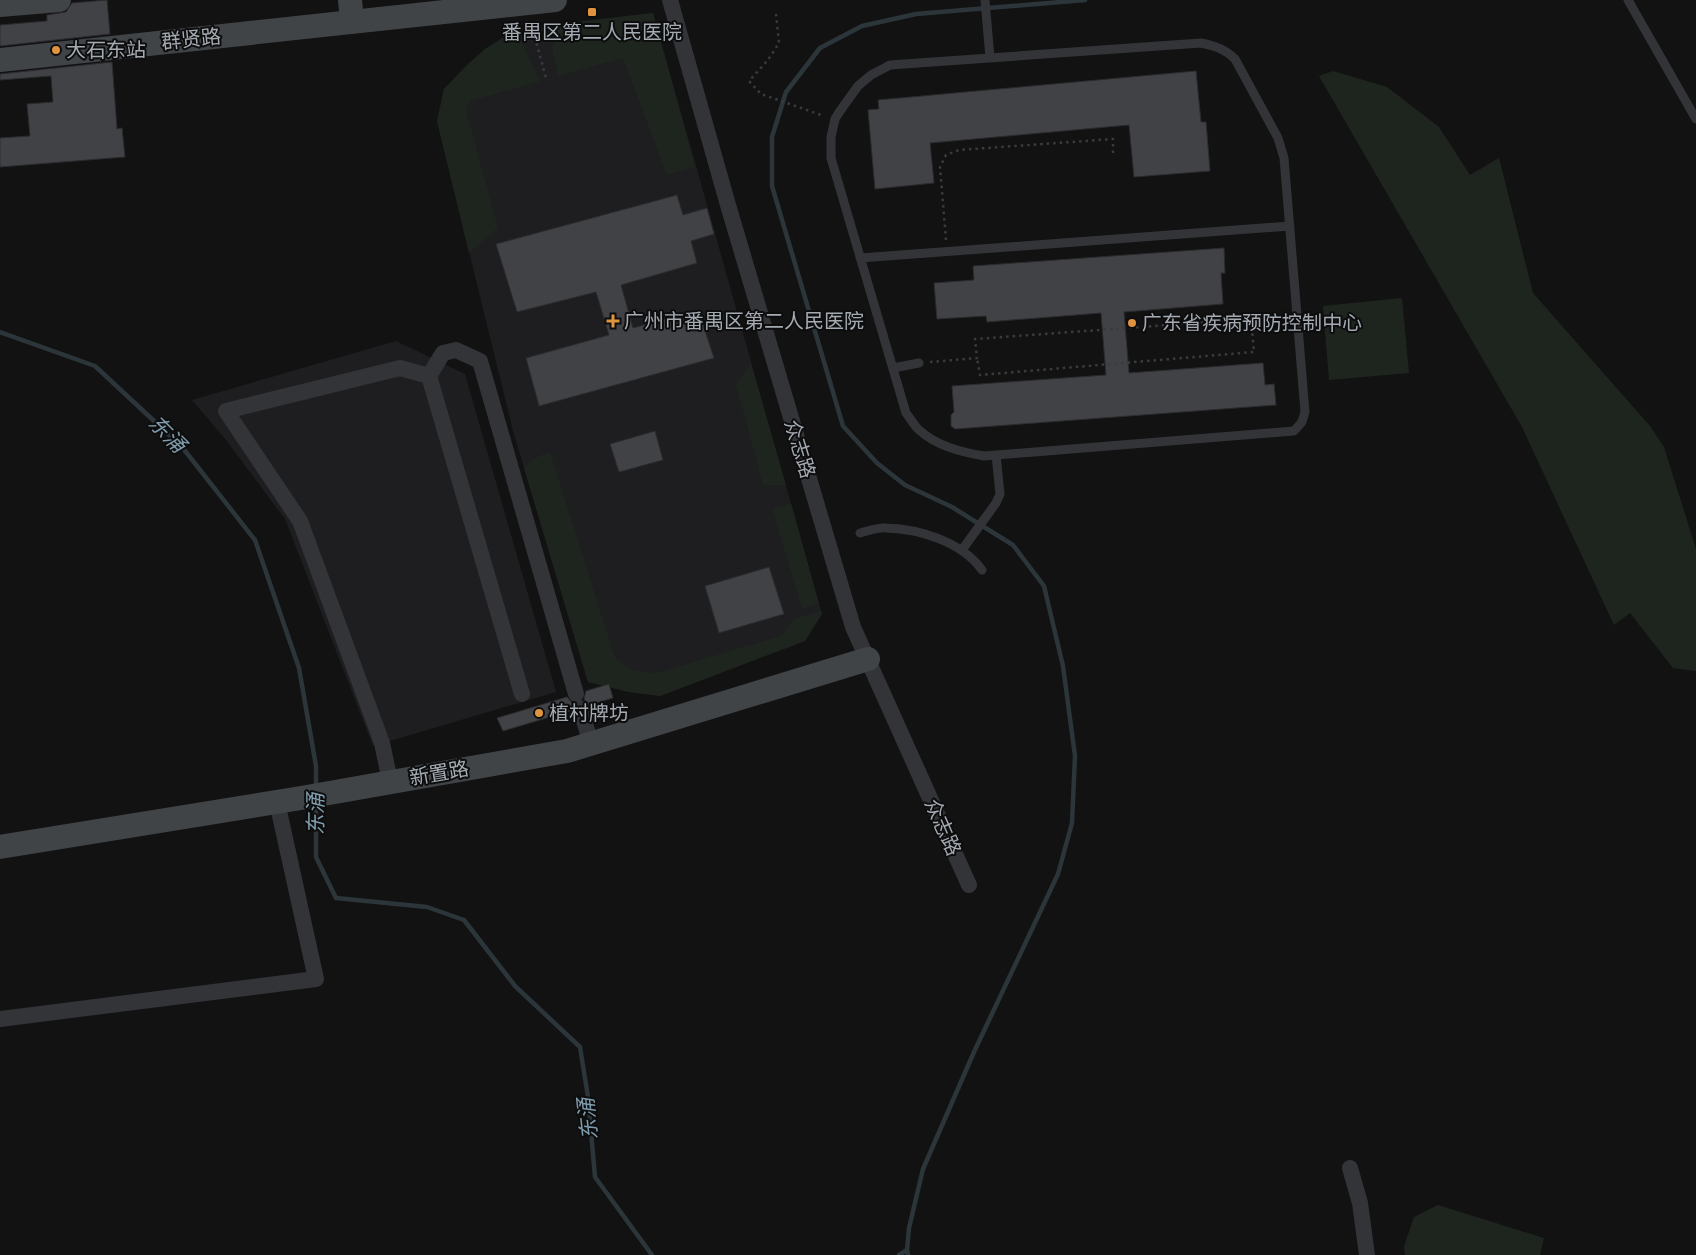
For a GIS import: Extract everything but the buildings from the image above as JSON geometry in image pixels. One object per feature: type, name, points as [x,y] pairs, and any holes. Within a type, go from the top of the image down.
[{"type":"street","points":[[0,6],[59,0]]},
{"type":"street","name":"群贤路","points":[[0,60],[351,11],[555,0]]},
{"type":"street","name":"众志路","points":[[670,0],[731,215],[853,626],[969,885]]},
{"type":"street","points":[[522,694],[430,376],[443,353],[456,350],[480,361],[578,701],[592,743]]},
{"type":"street","points":[[390,782],[382,743],[300,521],[226,411],[400,368],[430,376]]},
{"type":"street","name":"新置路","points":[[0,846],[301,798],[567,751],[868,659]]},
{"type":"street","points":[[0,1019],[316,979],[277,802]]},
{"type":"street","points":[[1350,1168],[1360,1203],[1367,1255]]},
{"type":"lane","points":[[985,0],[990,58]]},
{"type":"lane","points":[[1628,0],[1696,119]]},
{"type":"lane","points":[[1201,43],[1226,51],[1235,59],[1278,138],[1284,158],[1305,412],[1302,422],[1294,430],[984,456],[959,451],[938,442],[919,430],[906,413],[831,158],[831,137],[835,119],[858,86],[871,75],[890,65],[990,58],[1201,43]]},
{"type":"lane","points":[[860,258],[1290,226]]},
{"type":"lane","points":[[893,368],[918,363]]},
{"type":"lane","points":[[962,550],[996,504],[1000,494],[996,455]]},
{"type":"lane","points":[[860,533],[884,528],[914,532],[962,550],[974,559],[982,570]]},
{"type":"path","points":[[776,14],[779,43],[768,60],[749,82],[761,94],[835,119]]},
{"type":"path","points":[[534,24],[536,41],[546,78]]},
{"type":"path","points":[[947,251],[940,167],[946,155],[959,150],[1113,139],[1113,152]]},
{"type":"path","points":[[1251,319],[1254,352],[980,375],[977,358],[974,340],[1251,319]]},
{"type":"path","points":[[918,363],[977,358]]},
{"type":"shaded area","name":"广州市番禺区第二人民医院","points":[[653,13],[822,614],[805,641],[660,696],[629,692],[588,682],[513,431],[437,121],[444,89],[485,49],[509,34],[559,24]]},
{"type":"shaded area","points":[[653,13],[695,167],[667,175],[623,58],[558,76],[552,48],[559,24]]},
{"type":"shaded area","points":[[517,32],[540,81],[470,101],[466,110],[498,228],[469,253],[437,121],[444,89],[485,49],[509,34]]},
{"type":"shaded area","points":[[1333,71],[1387,87],[1439,127],[1470,175],[1499,158],[1533,293],[1650,426],[1664,447],[1696,549],[1696,671],[1673,668],[1630,613],[1614,625],[1522,427],[1319,76]]},
{"type":"shaded area","points":[[1402,298],[1409,373],[1329,380],[1323,306]]},
{"type":"shaded area","points":[[396,341],[465,374],[556,692],[373,746],[285,519],[226,440],[192,400]]},
{"type":"shaded area","points":[[751,364],[786,485],[763,485],[736,384]]},
{"type":"shaded area","points":[[550,452],[615,658],[631,669],[653,674],[781,636],[794,619],[821,611],[822,614],[805,641],[660,696],[629,692],[588,682],[524,468],[536,458]]},
{"type":"shaded area","points":[[791,503],[819,604],[802,609],[772,508]]},
{"type":"shaded area","points":[[1438,1205],[1544,1238],[1540,1255],[1405,1255],[1404,1246],[1414,1217]]},
{"type":"waterway","points":[[908,1255],[909,1228],[923,1169],[974,1052],[1058,874],[1072,823],[1075,756],[1063,666],[1044,586],[1013,545],[952,507],[905,485],[877,463],[843,426],[772,186],[772,137],[786,92],[820,48],[862,26],[916,14],[1085,0]]},
{"type":"waterway","name":"东涌","points":[[0,332],[95,366],[182,447],[255,540],[299,668],[316,766],[316,787]]},
{"type":"waterway","name":"东涌","points":[[316,803],[316,857],[336,898],[427,907],[464,920],[515,986],[580,1047],[588,1097],[595,1177],[652,1255]]},
{"type":"waterway","name":"东涌","points":[[899,1255],[907,1250]]},
{"type":"place","name":"番禺区第二人民医院","points":[[592,12]]},
{"type":"place","name":"大石东站","points":[[56,50]]},
{"type":"place","name":"广州市番禺区第二人民医院","points":[[613,321]]},
{"type":"place","name":"广东省疾病预防控制中心","points":[[1132,323]]},
{"type":"place","name":"植村牌坊","points":[[539,713]]}]
